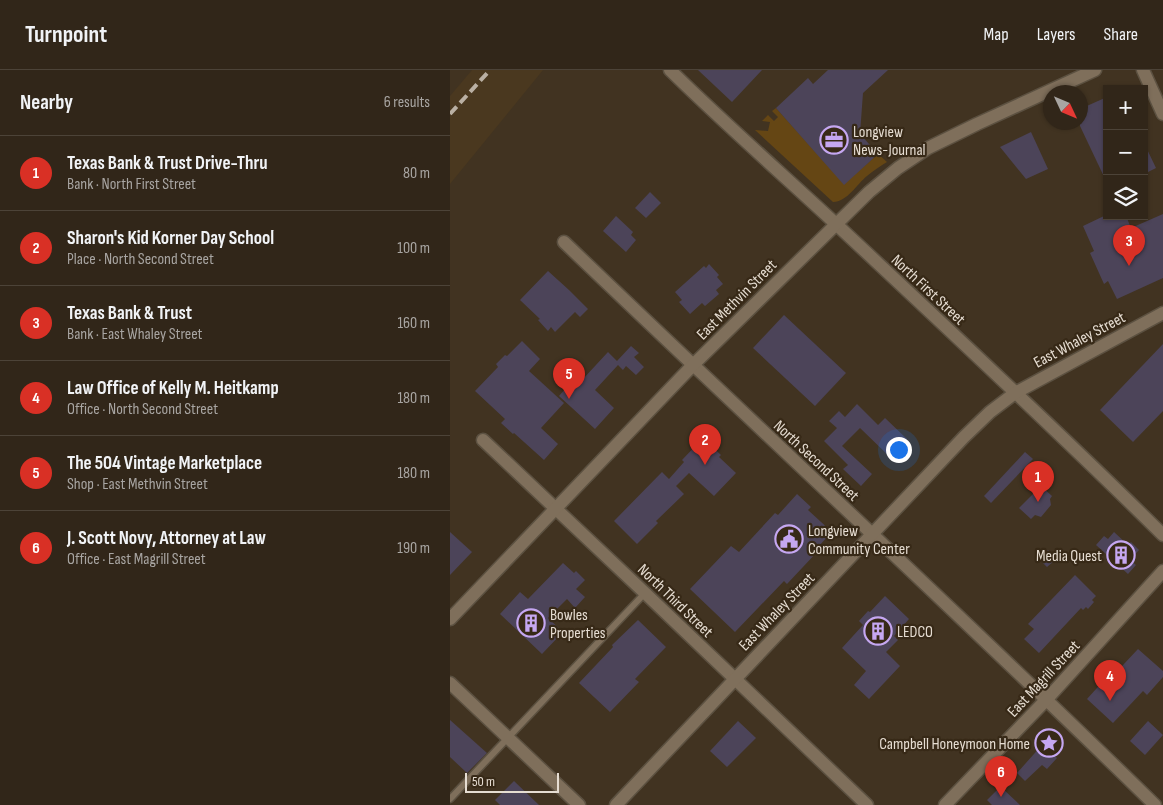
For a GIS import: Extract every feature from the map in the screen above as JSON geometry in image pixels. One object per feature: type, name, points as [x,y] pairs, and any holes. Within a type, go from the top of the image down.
[{"type":"street","name":"North First Street","points":[[670,70],[733,131],[836,224],[1015,392],[1163,535]]},
{"type":"street","name":"East Methvin Street","points":[[450,619],[693,365],[883,179],[928,148],[984,120],[1095,70]]},
{"type":"street","points":[[1143,70],[1163,114]]},
{"type":"street","name":"North Second Street","points":[[564,242],[1047,699],[1156,805]]},
{"type":"street","name":"East Whaley Street","points":[[616,805],[734,678],[990,412],[1015,392],[1163,313]]},
{"type":"street","name":"North Third Street","points":[[483,440],[867,805]]},
{"type":"street","name":"East Magrill Street","points":[[946,805],[1047,699],[1163,571]]},
{"type":"street","points":[[450,683],[579,805]]},
{"type":"lane","points":[[450,800],[645,593]]},
{"type":"shaded area","points":[[472,70],[543,70],[450,184],[450,96]]},
{"type":"shaded area","points":[[776,108],[844,184],[878,154],[887,162],[867,176],[843,199],[833,202],[755,130],[768,131],[770,122],[762,121],[768,115],[774,121],[778,117],[772,111]]},
{"type":"building","points":[[698,70],[762,70],[732,102]]},
{"type":"building","name":"Longview News-Journal","points":[[828,70],[888,70],[863,93],[860,134],[878,154],[844,185],[776,108],[808,78],[813,84]]},
{"type":"building","points":[[1103,99],[1103,175],[1082,130],[1088,130],[1088,105]]},
{"type":"building","points":[[1031,132],[1048,169],[1026,179],[1000,147]]},
{"type":"building","points":[[1148,151],[1156,168],[1148,172]]},
{"type":"building","points":[[650,192],[661,203],[646,218],[635,208]]},
{"type":"building","points":[[1163,214],[1163,278],[1117,299],[1108,281],[1104,284],[1090,253],[1094,251],[1083,226],[1103,216],[1103,220],[1128,220],[1131,228]]},
{"type":"building","points":[[616,216],[633,232],[631,235],[636,240],[626,252],[603,231]]},
{"type":"building","points":[[709,264],[719,275],[717,277],[723,284],[716,290],[719,294],[705,306],[702,303],[690,314],[679,302],[682,300],[675,292],[704,266],[706,268]]},
{"type":"building","points":[[548,271],[588,309],[580,317],[575,312],[555,332],[551,327],[548,331],[538,320],[540,319],[520,300]]},
{"type":"building","points":[[784,315],[846,373],[815,406],[753,348]]},
{"type":"building","points":[[522,341],[540,359],[529,371],[564,403],[541,428],[558,444],[544,460],[501,423],[505,419],[475,391],[498,367],[496,364]]},
{"type":"building","points":[[1163,344],[1163,411],[1133,442],[1100,410]]},
{"type":"building","points":[[631,346],[639,353],[634,357],[644,367],[636,375],[626,366],[623,370],[618,365],[595,390],[614,408],[595,429],[559,396],[578,374],[583,379],[608,352],[617,361]]},
{"type":"building","points":[[857,404],[878,425],[885,418],[907,439],[890,457],[860,428],[842,446],[872,474],[861,486],[843,469],[848,465],[824,441],[837,428],[829,421],[839,411],[845,417]]},
{"type":"building","points":[[703,438],[736,473],[714,496],[689,473],[676,486],[684,494],[656,521],[658,523],[637,544],[614,521],[662,472],[669,479],[684,462],[682,460]]},
{"type":"building","points":[[1025,452],[1033,459],[991,503],[984,496]]},
{"type":"building","points":[[1041,486],[1052,496],[1050,499],[1051,505],[1041,517],[1035,515],[1031,519],[1019,508]]},
{"type":"building","points":[[797,494],[811,507],[808,510],[832,532],[816,549],[818,551],[787,584],[784,581],[735,632],[690,589],[731,546],[739,552],[775,513],[778,515]]},
{"type":"building","points":[[450,532],[472,552],[450,575]]},
{"type":"building","name":"Media Quest","points":[[1114,532],[1128,545],[1131,542],[1139,550],[1130,560],[1136,565],[1128,574],[1096,545],[1104,536],[1108,539]]},
{"type":"building","points":[[1048,550],[1056,557],[1047,567],[1040,560]]},
{"type":"building","points":[[563,563],[574,573],[576,571],[585,580],[576,589],[585,597],[575,608],[567,599],[548,618],[563,632],[542,654],[500,614],[520,592],[528,599]]},
{"type":"building","points":[[1075,575],[1096,596],[1092,600],[1094,602],[1088,609],[1086,607],[1083,610],[1081,608],[1039,653],[1024,639],[1034,629],[1028,624]]},
{"type":"building","name":"LEDCO","points":[[885,596],[909,619],[894,636],[898,640],[886,652],[900,666],[869,699],[854,685],[866,671],[842,648],[863,625],[859,621]]},
{"type":"building","points":[[638,620],[666,647],[635,679],[639,682],[610,712],[579,683],[613,647],[612,645]]},
{"type":"building","points":[[1138,649],[1163,671],[1163,677],[1147,695],[1143,691],[1113,723],[1087,699],[1106,678],[1109,680]]},
{"type":"building","points":[[450,720],[487,753],[467,773],[450,757]]},
{"type":"building","points":[[738,721],[756,738],[727,767],[710,751]]},
{"type":"building","points":[[1148,721],[1163,735],[1145,755],[1130,741]]},
{"type":"building","points":[[1042,745],[1057,758],[1047,769],[1042,765],[1025,781],[1017,773]]},
{"type":"building","points":[[514,781],[539,805],[500,805],[495,800]]},
{"type":"building","points":[[1003,789],[1020,805],[992,805],[987,800],[997,790],[1000,793]]},
{"type":"railway","points":[[450,114],[490,70]]},
{"type":"place","name":"Longview News-Journal","points":[[834,140]]},
{"type":"place","name":"Texas Bank & Trust","points":[[1129,266]]},
{"type":"place","name":"The 504 Vintage Marketplace","points":[[569,399]]},
{"type":"place","name":"Sharon's Kid Korner Day School","points":[[705,465]]},
{"type":"place","name":"Texas Bank & Trust Drive-Thru","points":[[1038,502]]},
{"type":"place","name":"Longview Community Center","points":[[789,539]]},
{"type":"place","name":"Media Quest","points":[[1121,555]]},
{"type":"place","name":"Bowles Properties","points":[[531,623]]},
{"type":"place","name":"LEDCO","points":[[878,631]]},
{"type":"place","name":"Law Office of Kelly M. Heitkamp","points":[[1110,701]]},
{"type":"place","name":"Campbell Honeymoon Home","points":[[1049,743]]},
{"type":"place","name":"J. Scott Novy, Attorney at Law","points":[[1001,797]]}]
